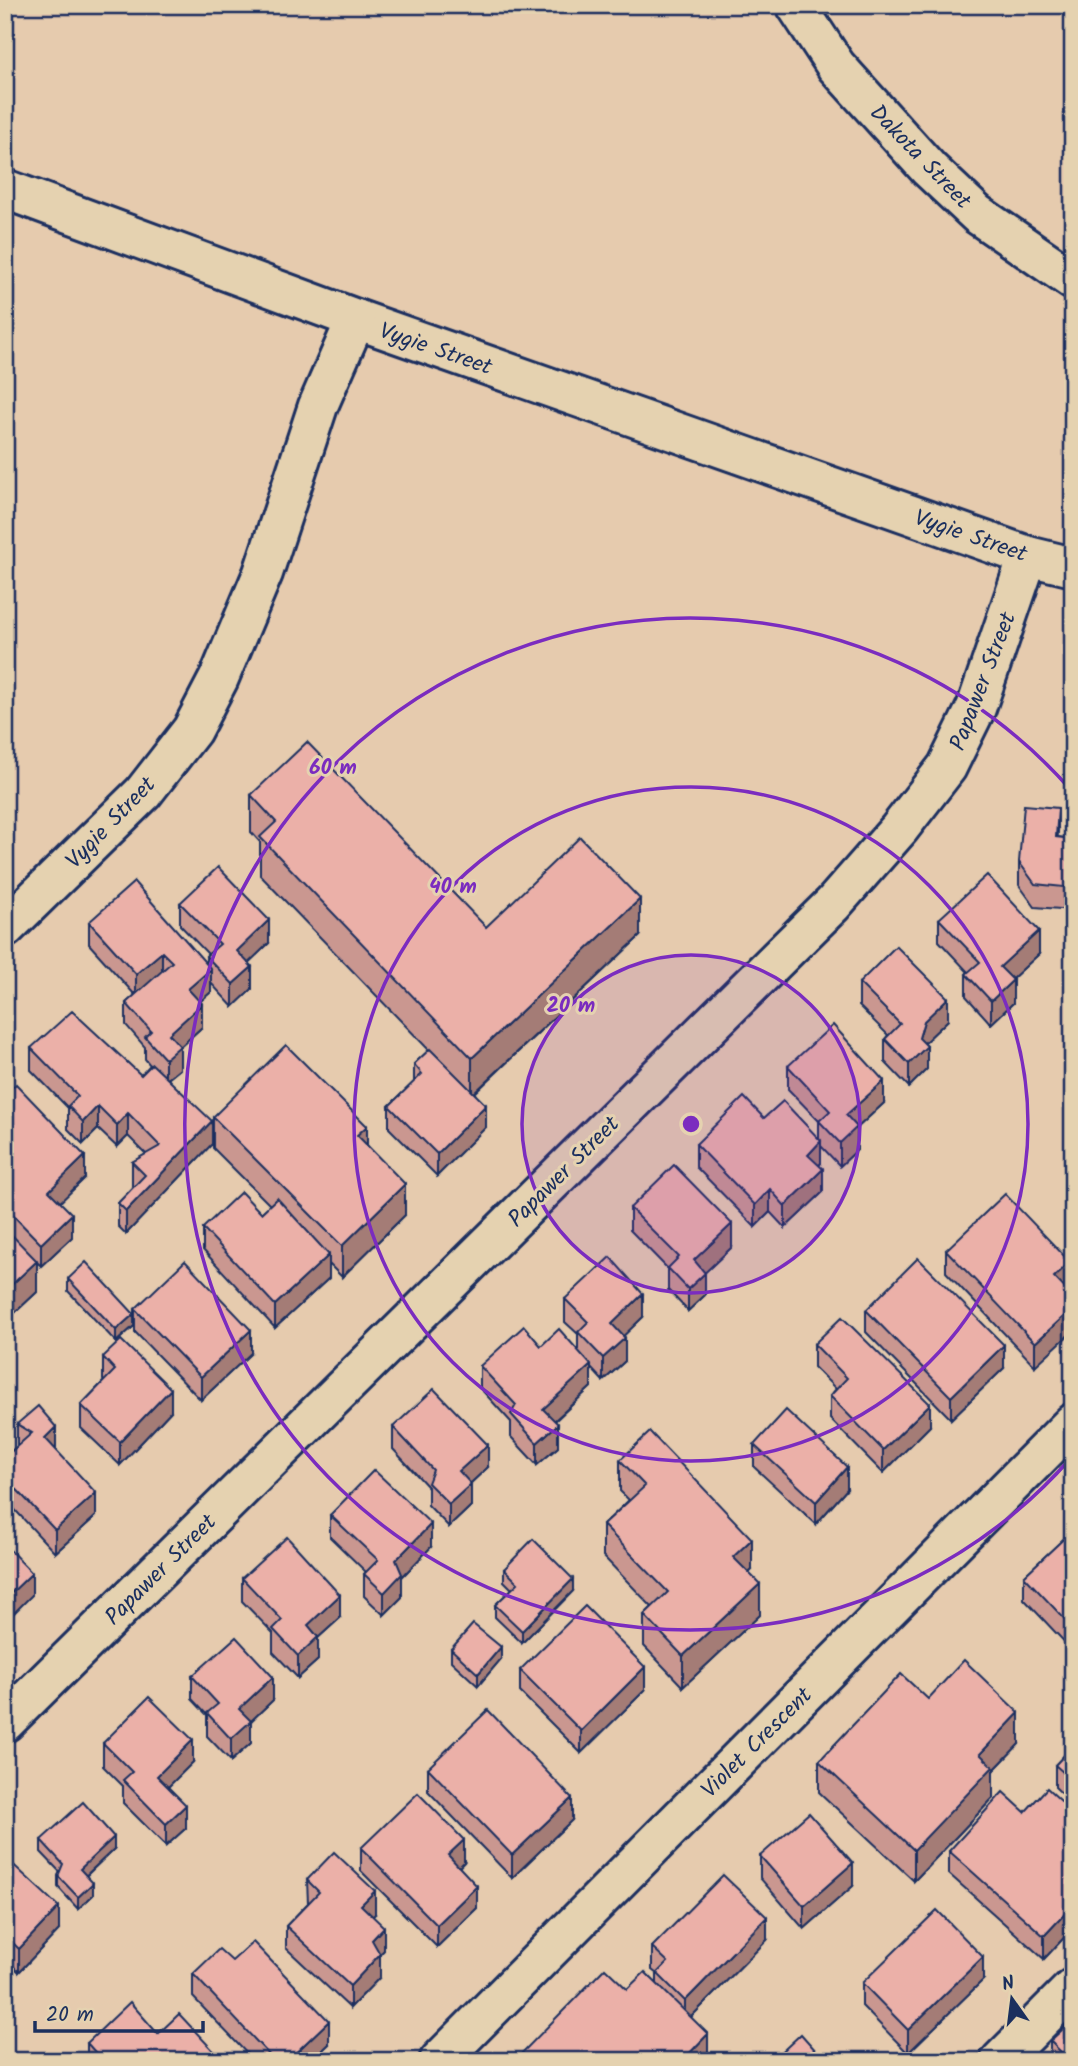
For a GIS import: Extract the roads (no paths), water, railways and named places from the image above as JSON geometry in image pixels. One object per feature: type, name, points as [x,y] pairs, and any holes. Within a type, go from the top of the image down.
[{"type":"street","name":"Dakota Street","points":[[796,5],[836,66],[929,169],[976,214],[1073,280]]},
{"type":"street","points":[[5,189],[356,320]]},
{"type":"street","name":"Vygie Street","points":[[5,928],[143,793],[192,730],[219,677],[263,573],[318,406],[356,320],[1028,556],[1073,567]]},
{"type":"street","name":"Papawer Street","points":[[5,1722],[834,904],[899,829],[947,767],[976,708],[1028,556]]},
{"type":"street","name":"Violet Crescent","points":[[439,2061],[1073,1423]]},
{"type":"street","points":[[1000,2061],[1073,1988]]}]
